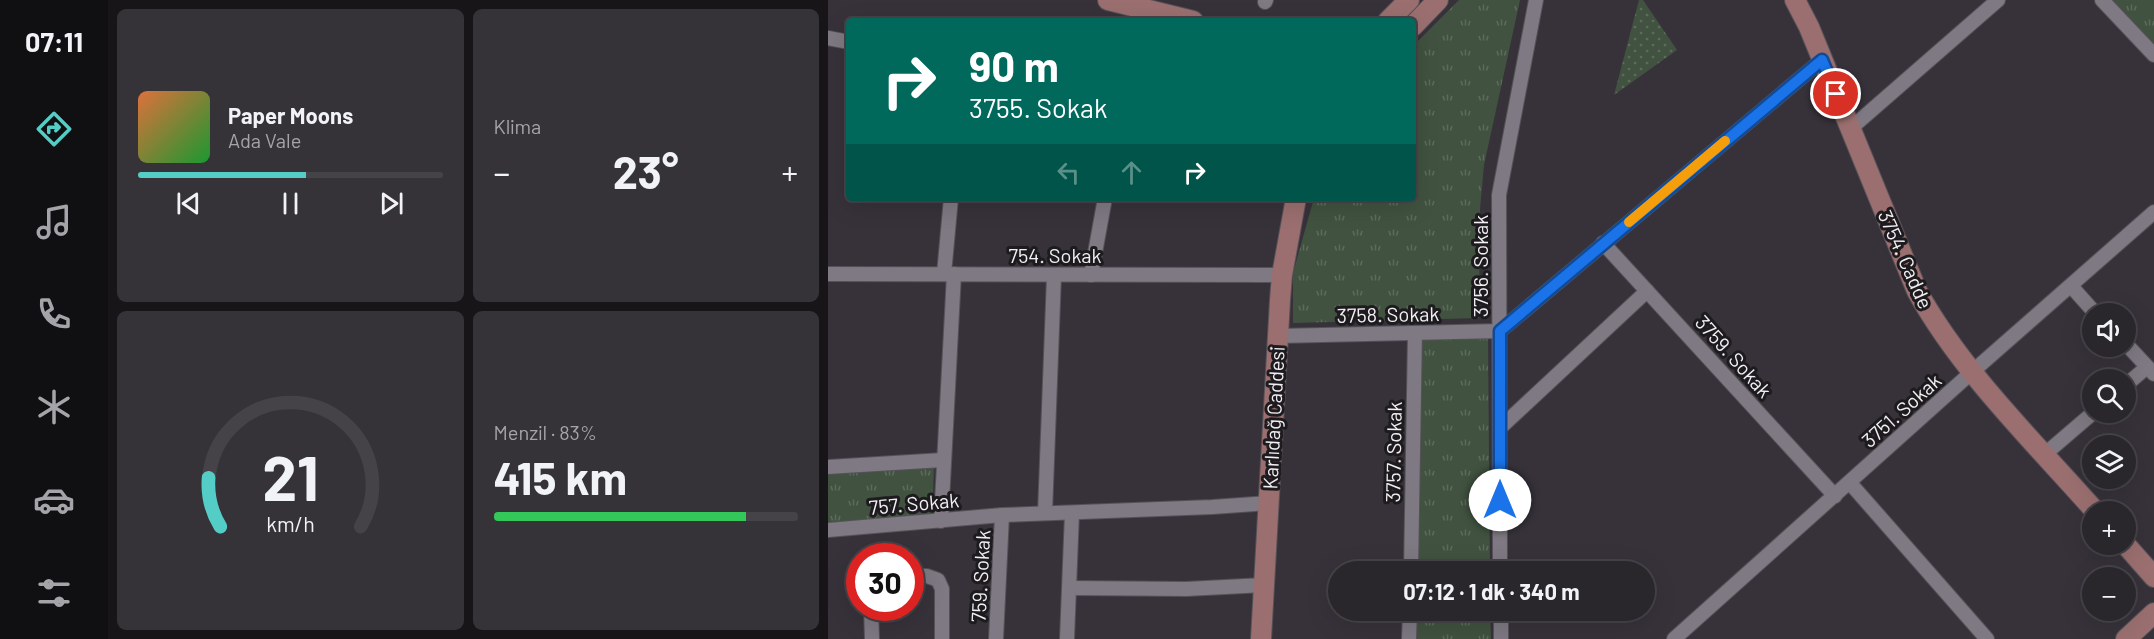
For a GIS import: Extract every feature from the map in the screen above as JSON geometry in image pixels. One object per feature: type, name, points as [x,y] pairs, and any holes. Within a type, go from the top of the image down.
[{"type":"main road","points":[[1108,0],[1138,14],[1169,18]]},
{"type":"main road","points":[[1391,18],[1409,0]]},
{"type":"main road","points":[[1416,23],[1438,0]]},
{"type":"main road","name":"3754. Cadde","points":[[1795,0],[1926,309],[1972,372],[2086,501]]},
{"type":"main road","name":"Karlıdağ Caddesi","points":[[1261,639],[1282,275],[1295,201]]},
{"type":"main road","points":[[2135,555],[2154,577]]},
{"type":"main road","points":[[2126,639],[2154,613]]},
{"type":"street","name":"3756. Sokak","points":[[1500,561],[1499,195],[1536,0]]},
{"type":"street","points":[[1850,129],[1998,0]]},
{"type":"street","points":[[2102,0],[2154,55]]},
{"type":"street","points":[[828,38],[846,41]]},
{"type":"street","points":[[1500,331],[1822,60]]},
{"type":"street","points":[[941,521],[951,201]]},
{"type":"street","points":[[1091,275],[1104,201]]},
{"type":"street","name":"3751. Sokak","points":[[1674,639],[2154,212]]},
{"type":"street","name":"3759. Sokak","points":[[1603,243],[1835,496]]},
{"type":"street","name":"754. Sokak","points":[[828,274],[1282,275]]},
{"type":"street","points":[[1044,513],[1054,276]]},
{"type":"street","points":[[2071,286],[2086,303]]},
{"type":"street","points":[[1500,428],[1647,291]]},
{"type":"street","name":"3758. Sokak","points":[[1278,336],[1500,331]]},
{"type":"street","name":"3757. Sokak","points":[[1411,561],[1414,333]]},
{"type":"street","points":[[2136,355],[2150,370],[2136,379]]},
{"type":"street","points":[[2045,454],[2082,422]]},
{"type":"street","points":[[828,467],[943,460]]},
{"type":"street","points":[[1850,483],[1987,639]]},
{"type":"street","name":"757. Sokak","points":[[828,530],[1002,515],[1269,503]]},
{"type":"street","points":[[1067,639],[1072,513]]},
{"type":"street","name":"759. Sokak","points":[[996,639],[1002,515]]},
{"type":"street","points":[[924,576],[938,580],[942,589],[942,639]]},
{"type":"street","points":[[1070,588],[1186,590],[1264,585]]},
{"type":"street","points":[[871,621],[872,639]]},
{"type":"street","points":[[1409,639],[1410,621]]},
{"type":"street","points":[[1501,621],[1501,639]]},
{"type":"green space","points":[[1459,0],[1520,0],[1484,165],[1480,209],[1479,318],[1293,323],[1293,273],[1313,201],[1416,201],[1416,43]]},
{"type":"green space","points":[[1639,0],[1643,0],[1677,50],[1614,95]]},
{"type":"green space","points":[[2110,0],[2154,0],[2154,46]]},
{"type":"green space","points":[[1488,336],[1490,561],[1417,561],[1418,337]]},
{"type":"green space","points":[[934,466],[932,516],[828,524],[828,472]]},
{"type":"green space","points":[[1416,621],[1490,621],[1491,639],[1416,639]]},
{"type":"slow traffic","points":[[1629,222],[1725,141]]},
{"type":"route","points":[[1500,500],[1500,331],[1822,60],[1836,94]]}]
